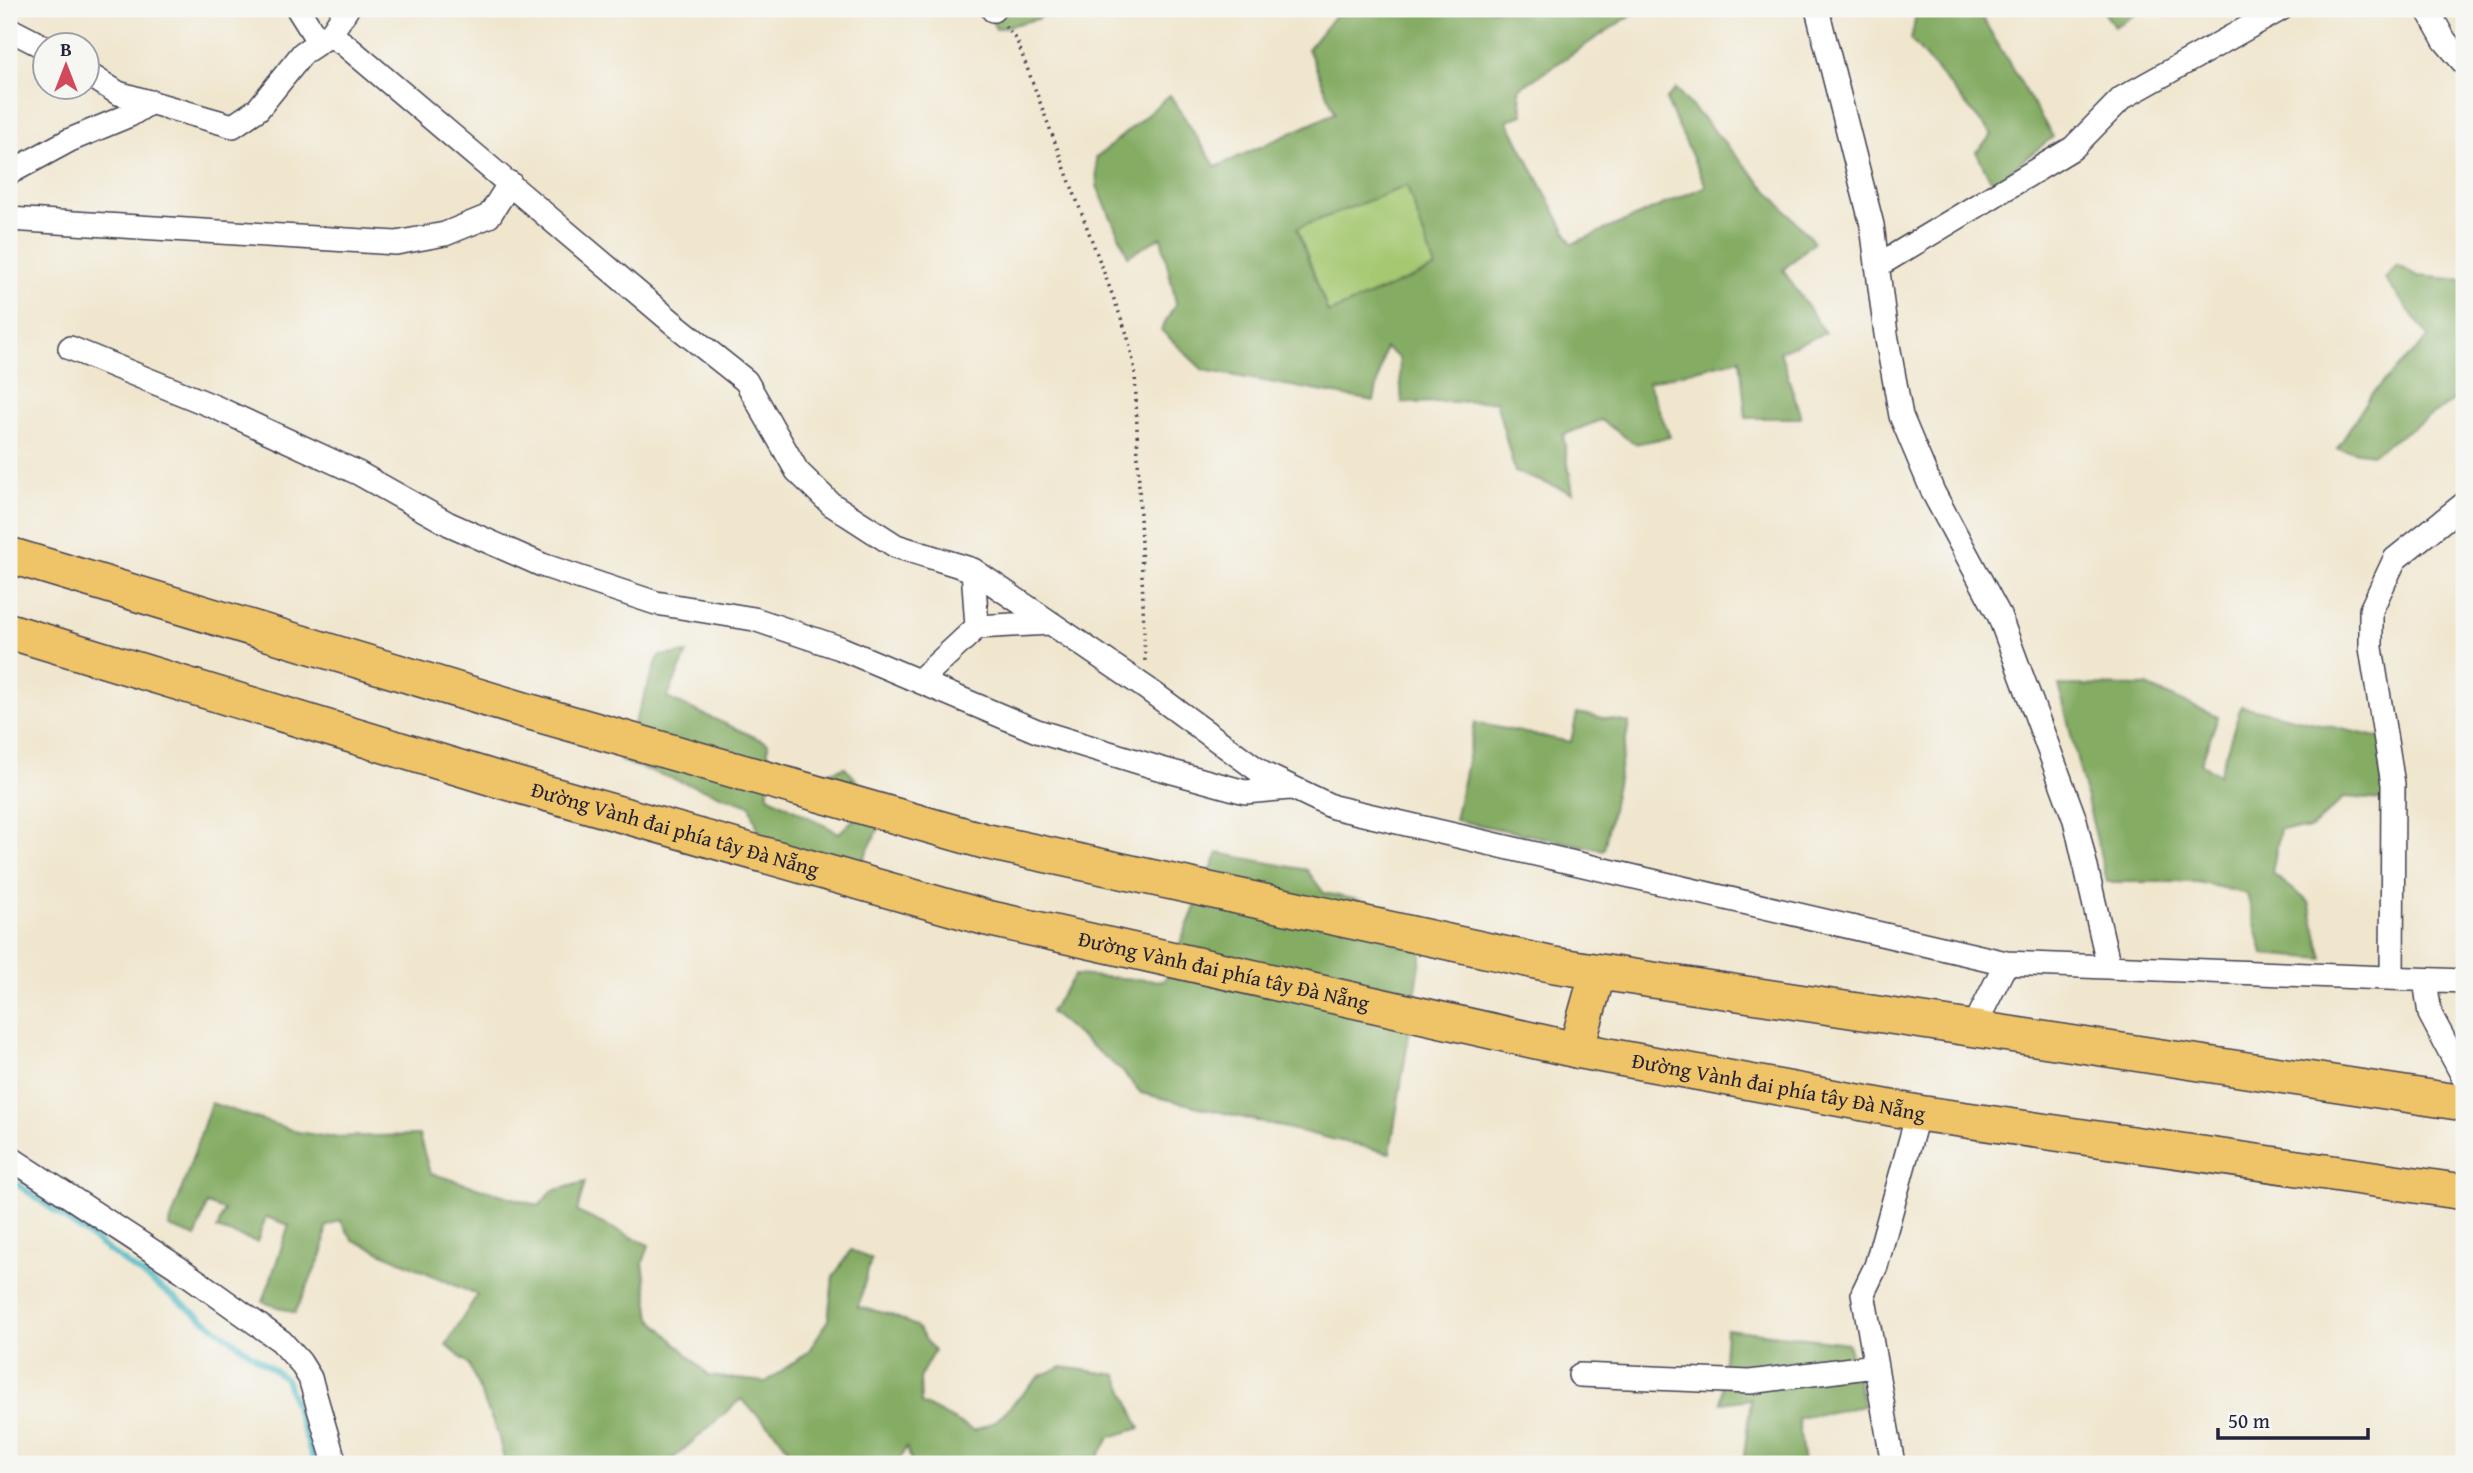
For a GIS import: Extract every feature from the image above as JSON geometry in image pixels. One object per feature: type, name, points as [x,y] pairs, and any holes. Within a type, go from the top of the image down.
[{"type":"main road","points":[[9,555],[513,707],[984,841],[1541,962],[2464,1103]]},
{"type":"main road","name":"Đường Vành đai phía tây Đà Nẵng","points":[[9,631],[496,779],[987,918],[1576,1050],[1918,1113],[2464,1192]]},
{"type":"main road","points":[[1576,1050],[1598,972]]},
{"type":"street","points":[[298,9],[324,38],[354,52],[678,327],[746,381],[797,471],[831,504],[896,546],[973,570],[1146,688],[1262,773],[1333,807],[2006,962],[2464,981]]},
{"type":"street","points":[[102,83],[118,93],[233,126],[258,109],[303,53],[324,38],[347,9]]},
{"type":"street","points":[[1817,9],[1872,225],[1886,334],[1902,416],[1933,492],[1999,615],[2075,820],[2109,967]]},
{"type":"street","points":[[1877,266],[2073,148],[2122,98],[2281,9]]},
{"type":"street","points":[[2427,9],[2445,41],[2464,63]]},
{"type":"street","points":[[9,29],[32,41]]},
{"type":"street","points":[[9,173],[69,140],[130,115],[150,102]]},
{"type":"street","points":[[9,219],[396,243],[445,234],[489,216],[510,183]]},
{"type":"street","points":[[70,348],[215,407],[322,456],[449,524],[542,565],[656,603],[754,619],[840,648],[1037,731],[1158,768],[1245,792],[1293,788]]},
{"type":"street","points":[[2392,978],[2393,784],[2371,648],[2371,610],[2395,559],[2464,505]]},
{"type":"street","points":[[973,570],[977,627]]},
{"type":"street","points":[[920,680],[977,627],[1051,623]]},
{"type":"street","points":[[1973,1029],[2006,962]]},
{"type":"street","points":[[2426,980],[2430,1014],[2464,1078]]},
{"type":"street","points":[[1893,1464],[1863,1293],[1876,1266],[1918,1113]]},
{"type":"street","points":[[9,1157],[180,1269],[281,1341],[310,1378],[335,1464]]},
{"type":"street","points":[[1580,1375],[1750,1382],[1875,1366]]},
{"type":"path","points":[[993,9],[1017,41],[1130,345],[1138,401],[1146,688]]},
{"type":"green space","points":[[986,9],[1055,9],[1037,19],[996,29]]},
{"type":"green space","points":[[1340,9],[1640,9],[1519,89],[1523,115],[1507,120],[1572,244],[1706,186],[1666,100],[1676,89],[1814,242],[1783,270],[1825,333],[1780,351],[1801,418],[1746,418],[1740,359],[1648,382],[1670,437],[1635,444],[1601,420],[1563,435],[1573,493],[1515,472],[1496,401],[1402,403],[1399,358],[1385,348],[1374,401],[1203,370],[1161,330],[1176,303],[1161,237],[1128,256],[1097,186],[1096,158],[1170,95],[1216,167],[1335,113],[1308,49]],"holes":[[[1407,186],[1435,268],[1328,313],[1297,228]]]},
{"type":"green space","points":[[1917,9],[1977,9],[2053,137],[1993,184],[1976,152],[1992,135],[1911,40]]},
{"type":"green space","points":[[2102,9],[2139,9],[2141,11],[2114,27]]},
{"type":"green space","points":[[1407,185],[1436,268],[1328,313],[1297,228]]},
{"type":"green space","points":[[2397,265],[2417,276],[2464,280],[2464,411],[2455,400],[2372,454],[2337,449],[2371,395],[2429,337],[2385,279]]},
{"type":"green space","points":[[687,653],[667,698],[768,743],[768,796],[839,833],[853,820],[827,773],[845,767],[886,814],[851,884],[769,863],[750,805],[620,761],[659,656]]},
{"type":"green space","points":[[2059,685],[2147,686],[2218,717],[2201,763],[2219,775],[2241,706],[2395,741],[2405,802],[2345,797],[2310,829],[2280,829],[2272,873],[2309,902],[2323,959],[2263,954],[2247,894],[2198,882],[2107,882]]},
{"type":"green space","points":[[1577,713],[1629,723],[1604,850],[1455,820],[1475,723],[1571,742]]},
{"type":"green space","points":[[1218,853],[1307,870],[1324,893],[1388,906],[1422,952],[1390,1153],[1141,1093],[1122,1071],[1050,1012],[1075,975],[1164,981]]},
{"type":"green space","points":[[211,1103],[298,1132],[328,1137],[419,1135],[430,1173],[539,1206],[552,1191],[585,1182],[577,1212],[649,1245],[643,1263],[651,1318],[709,1376],[766,1382],[808,1352],[828,1320],[833,1277],[851,1250],[871,1259],[858,1307],[889,1314],[916,1326],[934,1351],[920,1376],[921,1403],[974,1431],[996,1421],[1040,1376],[1062,1367],[1117,1375],[1140,1428],[1110,1437],[1093,1464],[913,1464],[906,1447],[898,1463],[791,1453],[776,1433],[741,1399],[667,1464],[505,1464],[498,1434],[468,1363],[446,1345],[477,1295],[353,1240],[340,1220],[326,1227],[323,1252],[295,1313],[263,1302],[289,1225],[266,1217],[257,1242],[217,1229],[224,1210],[207,1204],[196,1237],[169,1227]]},
{"type":"green space","points":[[1726,1329],[1848,1343],[1864,1406],[1798,1418],[1804,1464],[1743,1464],[1751,1399],[1721,1403]]},
{"type":"waterway","points":[[9,1178],[286,1379],[315,1464]]}]
